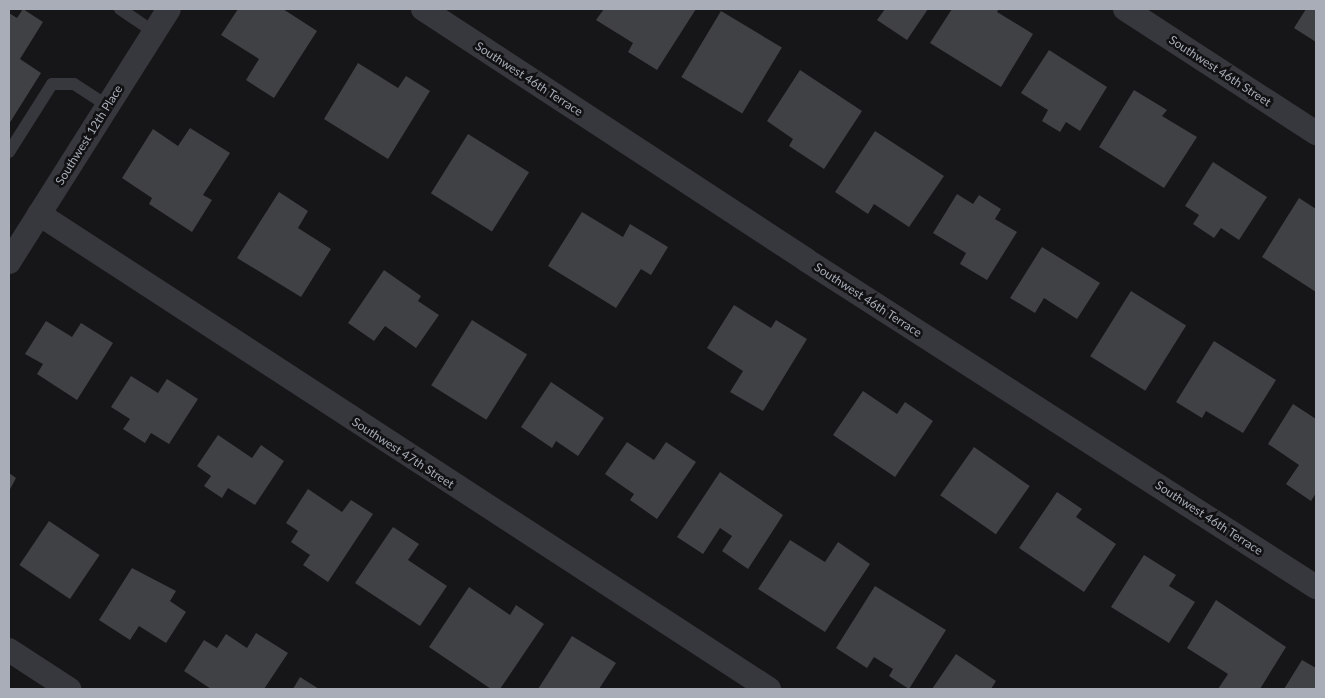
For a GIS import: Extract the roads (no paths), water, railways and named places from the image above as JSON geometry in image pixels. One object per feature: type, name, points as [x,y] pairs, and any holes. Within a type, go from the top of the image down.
[{"type":"street","name":"Southwest 12th Place","points":[[9,262],[169,9]]},
{"type":"street","name":"Southwest 46th Terrace","points":[[423,9],[814,266],[1316,587]]},
{"type":"street","name":"Southwest 46th Street","points":[[1125,9],[1316,133]]},
{"type":"street","name":"Southwest 47th Street","points":[[39,214],[769,689]]},
{"type":"street","points":[[9,650],[69,689]]},
{"type":"lane","points":[[120,9],[154,32]]},
{"type":"lane","points":[[9,152],[52,84],[74,84],[108,106]]}]
